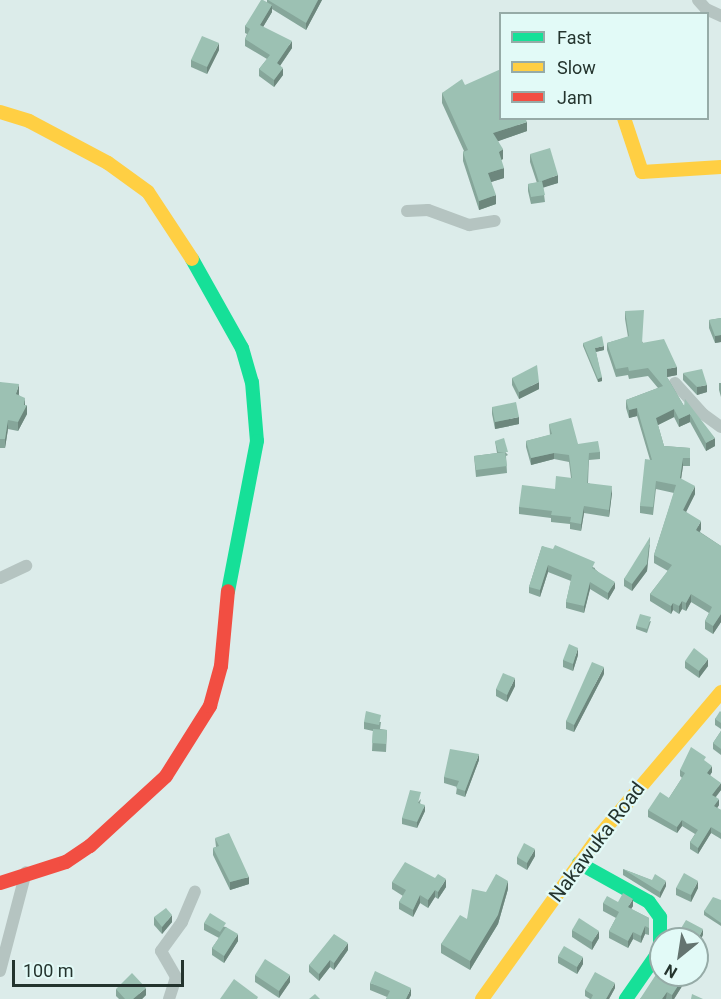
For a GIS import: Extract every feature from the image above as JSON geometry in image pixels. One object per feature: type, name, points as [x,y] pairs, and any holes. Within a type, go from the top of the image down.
[{"type":"street","points":[[698,0],[706,9],[721,16]]},
{"type":"street","points":[[0,112],[29,120],[108,163],[148,192],[205,279],[242,348],[252,382],[256,441],[228,589],[221,666],[210,706],[197,732],[166,776],[90,846],[66,862],[26,872],[0,883]]},
{"type":"street","points":[[625,120],[642,172],[721,167]]},
{"type":"street","points":[[407,211],[428,210],[469,225],[495,221]]},
{"type":"street","points":[[675,383],[703,414],[721,427]]},
{"type":"street","points":[[0,578],[26,566]]},
{"type":"street","name":"Nakawuka Road","points":[[482,999],[579,863],[721,692]]},
{"type":"street","points":[[579,863],[649,902],[660,917],[660,950],[626,999]]},
{"type":"street","points":[[0,971],[26,872]]},
{"type":"street","points":[[169,999],[176,977],[161,951],[182,922],[195,892]]},
{"type":"building","points":[[261,0],[272,5],[260,25],[292,41],[277,63],[283,68],[274,80],[259,69],[270,55],[245,39],[250,29],[245,26]]},
{"type":"building","points":[[268,0],[318,0],[306,23]]},
{"type":"building","points":[[202,36],[219,43],[207,67],[191,60]]},
{"type":"building","points":[[499,70],[499,120],[526,120],[527,122],[493,133],[503,149],[499,152],[504,168],[488,173],[496,195],[479,201],[463,152],[468,150],[442,93],[462,79],[465,85]]},
{"type":"building","points":[[550,148],[558,175],[539,182],[530,154]]},
{"type":"building","points":[[542,181],[545,195],[531,197],[528,184]]},
{"type":"building","points":[[644,310],[642,343],[664,339],[677,367],[667,369],[667,377],[684,406],[685,399],[715,438],[706,443],[690,414],[679,419],[674,409],[656,418],[664,446],[690,448],[690,458],[683,458],[680,478],[695,486],[683,510],[701,521],[696,530],[721,546],[721,614],[713,626],[705,621],[712,607],[691,594],[686,603],[682,601],[679,606],[673,603],[671,606],[650,594],[672,565],[654,555],[676,485],[656,481],[653,507],[640,506],[645,459],[652,460],[637,408],[629,410],[626,400],[663,386],[648,368],[629,371],[628,367],[616,369],[607,343],[629,336],[625,311]]},
{"type":"building","points":[[721,318],[721,335],[715,336],[709,320]]},
{"type":"building","points":[[602,336],[604,346],[595,348],[602,377],[598,379],[583,343]]},
{"type":"building","points":[[537,365],[539,382],[519,392],[512,378]]},
{"type":"building","points":[[702,369],[707,385],[697,387],[683,373]]},
{"type":"building","points":[[0,382],[19,384],[16,394],[25,398],[24,405],[27,405],[18,422],[8,420],[5,439],[0,439]]},
{"type":"building","points":[[516,402],[519,417],[495,422],[492,407]]},
{"type":"building","points":[[571,418],[578,444],[598,441],[600,452],[589,453],[587,483],[612,486],[609,510],[584,506],[581,524],[570,522],[571,517],[551,515],[552,511],[519,507],[522,485],[555,489],[556,476],[572,478],[569,455],[554,453],[531,458],[526,441],[552,434],[549,424]]},
{"type":"building","points":[[504,438],[508,452],[498,452],[495,441]]},
{"type":"building","points":[[505,452],[507,466],[476,470],[474,456]]},
{"type":"building","points":[[650,537],[647,564],[632,584],[624,579]]},
{"type":"building","points":[[555,545],[595,562],[592,568],[615,582],[608,593],[590,582],[584,606],[566,602],[572,575],[548,565],[540,590],[529,587],[542,546],[553,549]]},
{"type":"building","points":[[640,614],[651,617],[647,629],[636,626]]},
{"type":"building","points":[[569,644],[578,648],[573,664],[563,660]]},
{"type":"building","points":[[694,648],[708,659],[699,671],[685,661]]},
{"type":"building","points":[[592,662],[604,667],[574,725],[566,721]]},
{"type":"building","points":[[503,673],[515,678],[507,695],[496,689]]},
{"type":"building","points":[[366,711],[381,715],[379,725],[364,722]]},
{"type":"building","points":[[721,712],[721,723],[715,719]]},
{"type":"building","points":[[373,729],[387,730],[386,744],[372,743]]},
{"type":"building","points":[[721,731],[721,749],[713,743]]},
{"type":"building","points":[[691,747],[706,757],[704,760],[712,766],[707,773],[721,783],[712,795],[719,799],[714,806],[721,810],[721,833],[711,827],[698,848],[690,842],[698,830],[682,820],[677,827],[648,810],[660,792],[669,798],[685,773],[680,770]]},
{"type":"building","points":[[450,749],[479,754],[465,791],[456,788],[459,781],[444,777]]},
{"type":"building","points":[[410,790],[421,792],[418,803],[425,805],[417,822],[402,818]]},
{"type":"building","points":[[229,833],[249,877],[230,882],[213,848],[219,846],[215,838]]},
{"type":"building","points":[[524,843],[535,849],[527,863],[517,857]]},
{"type":"building","points":[[405,862],[435,878],[438,874],[446,879],[438,892],[435,890],[428,900],[420,895],[413,910],[399,902],[406,890],[392,882]]},
{"type":"building","points":[[623,869],[652,880],[655,874],[666,881],[660,892]]},
{"type":"building","points":[[684,873],[698,881],[691,895],[676,888]]},
{"type":"building","points":[[496,874],[508,881],[498,915],[470,961],[441,944],[460,915],[467,919],[472,889],[486,892]]},
{"type":"building","points":[[623,893],[633,899],[628,907],[649,918],[649,928],[645,926],[641,936],[633,932],[628,941],[609,931],[619,912],[603,903],[607,896],[618,902]]},
{"type":"building","points":[[713,897],[721,900],[721,923],[704,911]]},
{"type":"building","points":[[166,908],[172,915],[162,927],[154,917]]},
{"type":"building","points":[[210,913],[226,923],[220,932],[204,923]]},
{"type":"building","points":[[579,918],[599,931],[592,942],[572,930]]},
{"type":"building","points":[[686,920],[699,927],[682,927]]},
{"type":"building","points":[[226,927],[238,934],[224,956],[212,948]]},
{"type":"building","points":[[334,934],[348,943],[334,963],[330,960],[319,974],[309,965]]},
{"type":"building","points":[[564,946],[583,957],[577,967],[558,956]]},
{"type":"building","points":[[265,959],[290,975],[279,991],[255,975]]},
{"type":"building","points":[[375,971],[411,988],[406,999],[386,999],[390,991],[370,983]]},
{"type":"building","points":[[595,972],[615,983],[606,999],[591,999],[593,995],[585,990]]},
{"type":"building","points":[[132,973],[146,988],[133,999],[125,999],[116,989]]},
{"type":"building","points":[[234,979],[258,997],[257,999],[220,999]]},
{"type":"building","points":[[649,985],[677,987],[672,995],[667,992],[662,999],[640,999]]},
{"type":"building","points":[[315,994],[320,999],[309,999]]},
{"type":"building","points":[[692,994],[703,999],[691,999]]},
{"type":"traffic: fast","points":[[192,259],[242,348],[252,382],[257,441],[228,591]]},
{"type":"traffic: fast","points":[[579,863],[649,902],[660,917],[660,950],[626,999]]},
{"type":"traffic: slow","points":[[0,112],[29,121],[108,163],[148,192],[192,259]]},
{"type":"traffic: slow","points":[[625,120],[642,172],[721,167]]},
{"type":"traffic: slow","points":[[482,999],[599,836],[721,692]]},
{"type":"traffic: jam","points":[[0,883],[66,862],[90,846],[166,776],[210,706],[221,666],[228,591]]}]
